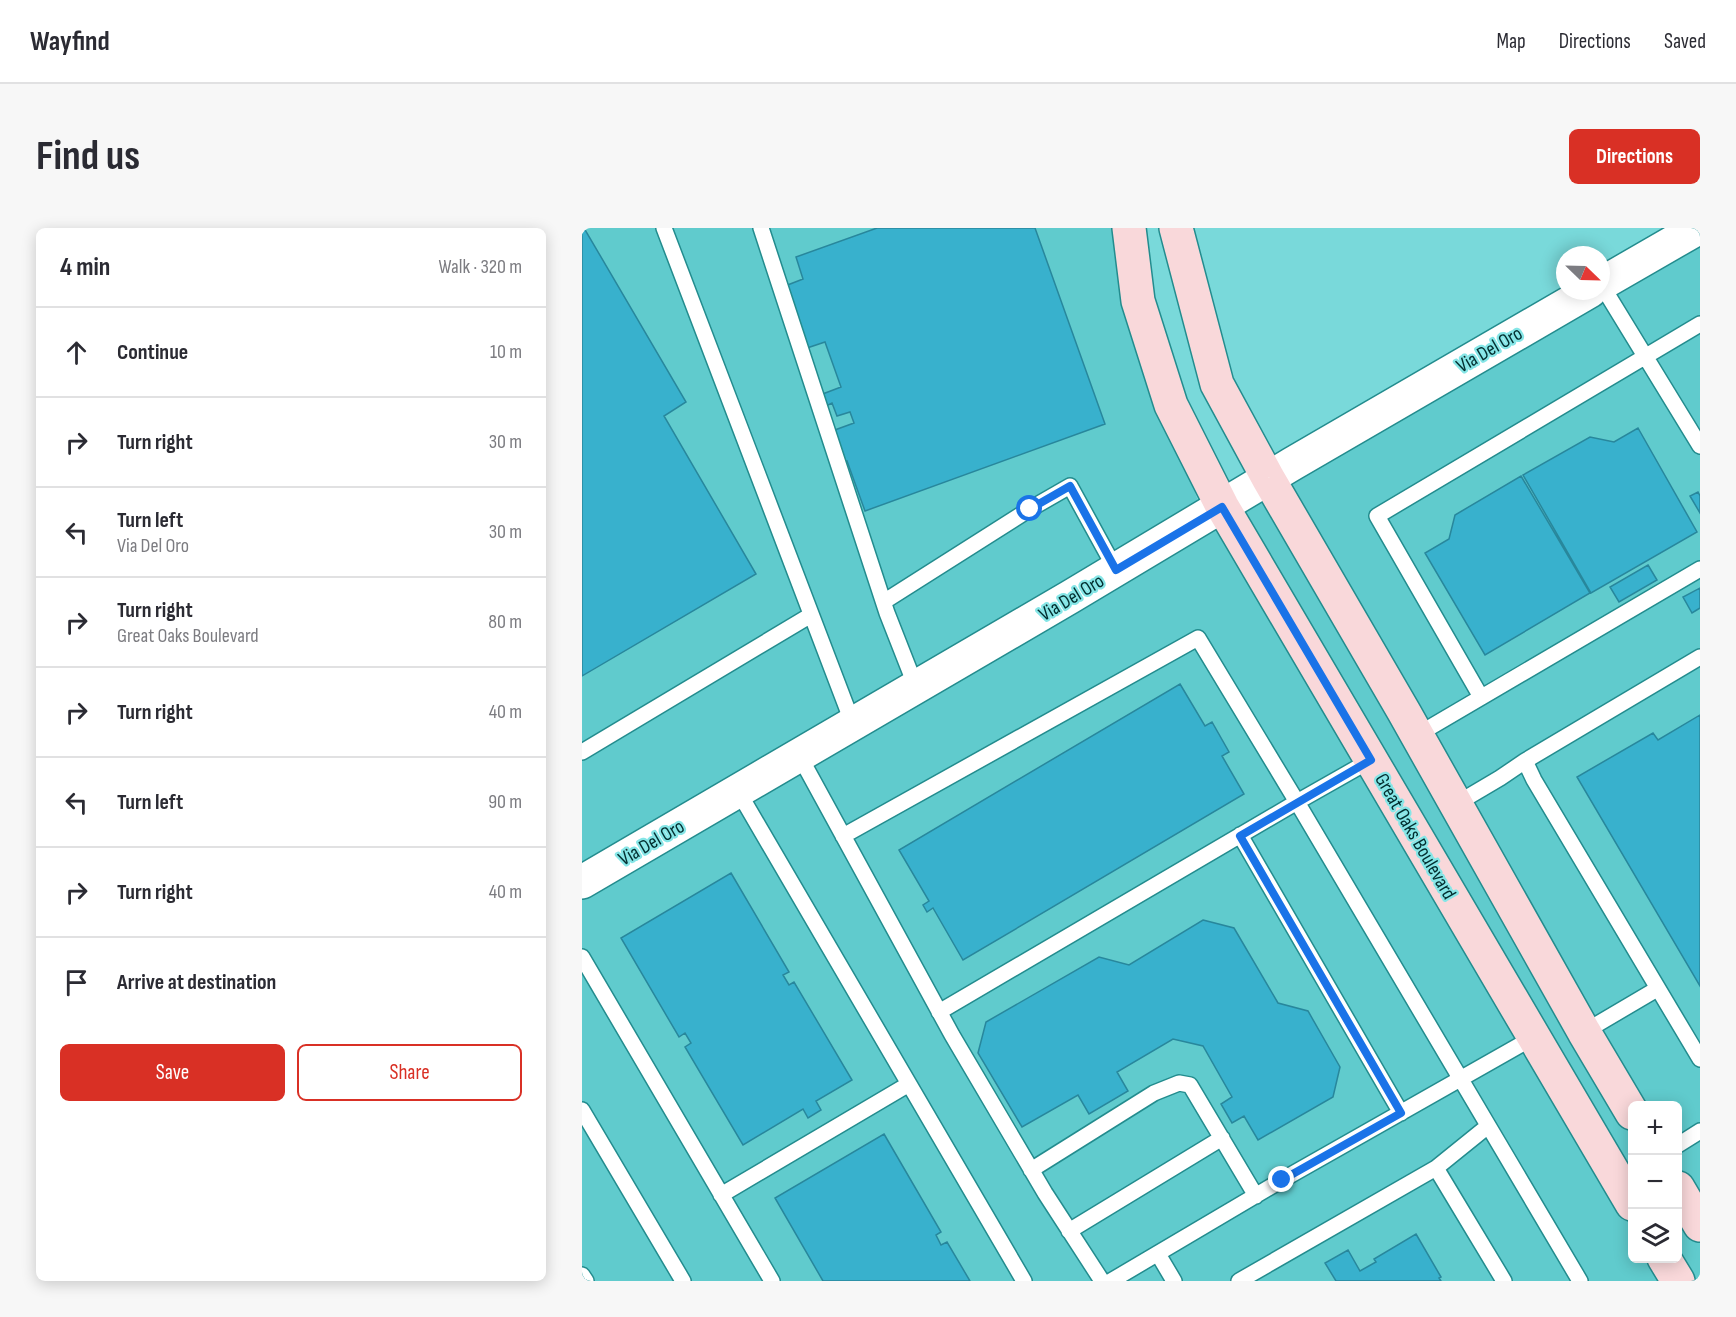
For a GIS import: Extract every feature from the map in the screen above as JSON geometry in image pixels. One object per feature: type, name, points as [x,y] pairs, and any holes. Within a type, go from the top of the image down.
[{"type":"main road","name":"Great Oaks Boulevard","points":[[1129,228],[1138,301],[1171,405],[1222,507],[1628,1197]]},
{"type":"main road","points":[[1176,228],[1217,384],[1268,478],[1628,1106]]},
{"type":"main road","points":[[1534,1037],[1584,1032]]},
{"type":"main road","points":[[1682,1196],[1700,1225]]},
{"type":"main road","points":[[1667,1263],[1678,1281]]},
{"type":"street","points":[[1610,279],[1698,228]]},
{"type":"street","name":"Via Del Oro","points":[[582,882],[1575,300]]},
{"type":"lane","points":[[664,228],[853,724]]},
{"type":"lane","points":[[761,228],[885,601],[916,687]]},
{"type":"lane","points":[[1610,299],[1700,446]]},
{"type":"lane","points":[[1481,697],[1377,516],[1700,324]]},
{"type":"lane","points":[[885,601],[1070,486],[1116,570]]},
{"type":"lane","points":[[1417,735],[1700,569]]},
{"type":"lane","points":[[582,752],[811,615]]},
{"type":"lane","points":[[843,836],[1198,638],[1580,1281]]},
{"type":"lane","points":[[1456,804],[1700,657]]},
{"type":"lane","points":[[799,755],[939,1012],[1031,1170],[1102,1281]]},
{"type":"lane","points":[[939,1012],[1371,760]]},
{"type":"lane","points":[[1524,761],[1700,1059]]},
{"type":"lane","points":[[738,791],[1024,1281]]},
{"type":"lane","points":[[1240,836],[1401,1113]]},
{"type":"lane","points":[[582,957],[772,1281]]},
{"type":"lane","points":[[1584,1032],[1657,989]]},
{"type":"lane","points":[[1111,1281],[1534,1037]]},
{"type":"lane","points":[[1031,1170],[1154,1093],[1179,1083],[1190,1085],[1256,1196]]},
{"type":"lane","points":[[721,1195],[909,1084]]},
{"type":"lane","points":[[582,1110],[683,1281]]},
{"type":"lane","points":[[1239,1281],[1436,1167],[1488,1126]]},
{"type":"lane","points":[[1682,1142],[1700,1131]]},
{"type":"lane","points":[[1069,1231],[1222,1138]]},
{"type":"lane","points":[[1436,1167],[1504,1281]]},
{"type":"lane","points":[[1158,1254],[1174,1281]]},
{"type":"lane","points":[[582,1275],[586,1281]]},
{"type":"shaded area","points":[[582,228],[1117,228],[1120,278],[1199,504],[1586,300],[1610,300],[1610,287],[1700,240],[1700,1281],[582,1281]]},
{"type":"building","points":[[582,228],[686,402],[664,416],[756,574],[582,676]]},
{"type":"building","points":[[877,228],[1035,228],[1105,424],[865,511],[847,461],[844,462],[832,431],[854,423],[850,412],[837,416],[832,403],[824,407],[820,395],[841,387],[825,342],[807,348],[785,286],[803,279],[796,257]]},
{"type":"building","points":[[1638,428],[1697,532],[1591,593],[1523,475],[1590,437],[1614,442]]},
{"type":"building","points":[[1521,476],[1590,593],[1485,655],[1425,553],[1449,539],[1455,515]]},
{"type":"building","points":[[1698,492],[1700,496],[1700,513],[1690,496]]},
{"type":"building","points":[[1648,565],[1657,580],[1619,602],[1610,587]]},
{"type":"building","points":[[1700,588],[1700,608],[1692,613],[1683,597]]},
{"type":"building","points":[[1180,684],[1205,726],[1212,722],[1229,752],[1222,756],[1244,794],[963,960],[933,908],[927,912],[923,905],[929,901],[899,850]]},
{"type":"building","points":[[1700,715],[1700,986],[1577,777],[1653,733],[1658,740]]},
{"type":"building","points":[[731,873],[789,972],[783,975],[789,985],[794,982],[852,1080],[816,1101],[821,1110],[808,1118],[803,1109],[743,1145],[685,1047],[691,1043],[685,1033],[679,1037],[621,938]]},
{"type":"building","points":[[1203,920],[1234,928],[1278,1003],[1308,1011],[1340,1067],[1333,1097],[1258,1140],[1244,1116],[1232,1123],[1221,1104],[1232,1097],[1203,1046],[1173,1039],[1117,1072],[1128,1091],[1089,1114],[1078,1095],[1022,1127],[978,1053],[986,1022],[1099,957],[1129,965]]},
{"type":"building","points":[[884,1134],[941,1232],[936,1235],[941,1245],[947,1242],[970,1281],[823,1281],[775,1198]]},
{"type":"building","points":[[1416,1234],[1441,1277],[1439,1278],[1441,1281],[1336,1281],[1325,1263],[1348,1250],[1360,1271],[1376,1262],[1374,1259]]},
{"type":"route","points":[[1030,509],[1070,486],[1116,570],[1222,507],[1371,760],[1240,836],[1401,1113],[1282,1180]]}]
